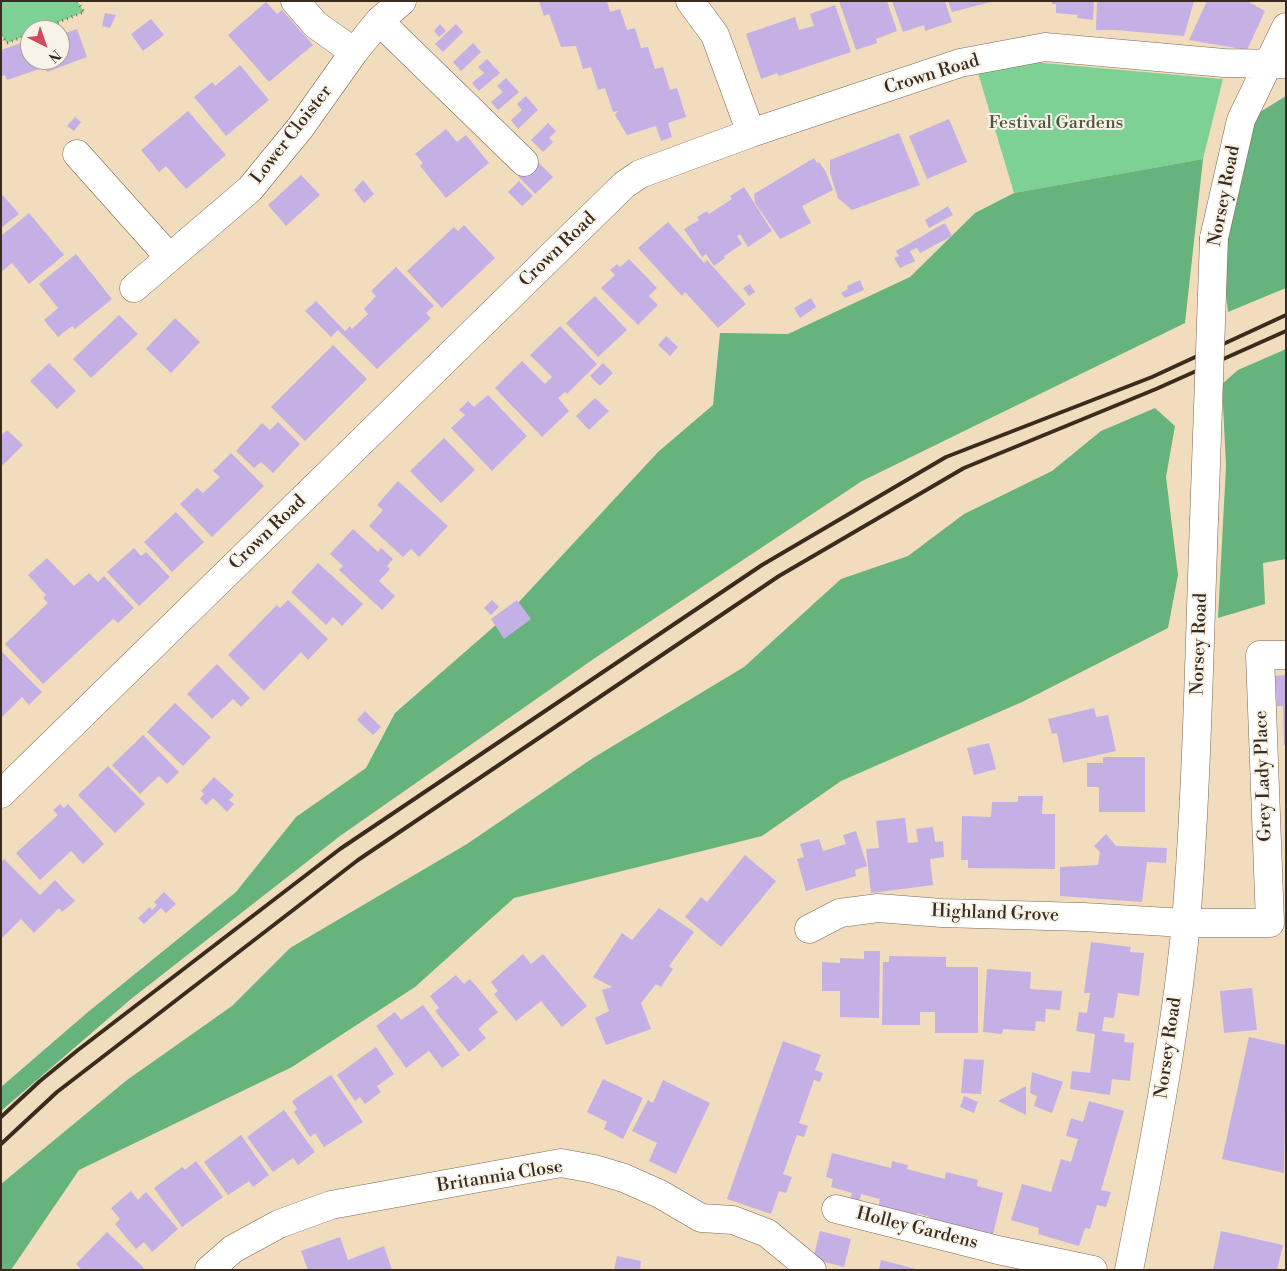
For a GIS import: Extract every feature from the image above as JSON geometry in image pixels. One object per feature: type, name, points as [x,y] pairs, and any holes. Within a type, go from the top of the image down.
[{"type":"street","points":[[295,1],[316,25],[354,52]]},
{"type":"street","name":"Lower Cloister","points":[[134,288],[250,189],[300,128],[354,52],[379,21],[402,1]]},
{"type":"street","points":[[690,1],[715,35],[751,134]]},
{"type":"street","points":[[379,21],[524,162]]},
{"type":"street","name":"Norsey Road","points":[[1129,1270],[1162,1101],[1185,923],[1195,767],[1214,238],[1241,120],[1278,64],[1286,27]]},
{"type":"street","name":"Crown Road","points":[[1,794],[624,185],[640,174],[960,63],[1046,47],[1224,63],[1278,64]]},
{"type":"street","points":[[77,154],[169,257]]},
{"type":"street","name":"Grey Lady Place","points":[[1185,923],[1278,923],[1260,655],[1286,655]]},
{"type":"street","name":"Highland Grove","points":[[808,929],[840,913],[878,908],[942,913],[1083,916],[1185,923]]},
{"type":"street","name":"Britannia Close","points":[[209,1270],[233,1249],[264,1232],[279,1224],[330,1205],[561,1163],[594,1169],[624,1178],[660,1194],[702,1218],[733,1220],[767,1233],[812,1270]]},
{"type":"street","name":"Holley Gardens","points":[[836,1209],[1059,1266],[1093,1270]]},
{"type":"path","points":[[64,20],[84,12],[77,1]]},
{"type":"path","points":[[1,35],[7,43],[20,38]]},
{"type":"green space","points":[[1,1],[77,1],[84,12],[64,20],[20,20],[20,38],[7,43],[1,35]]},
{"type":"green space","name":"Festival Gardens","points":[[1032,62],[1223,79],[1203,159],[1014,193],[978,73]]},
{"type":"green space","points":[[1286,96],[1286,288],[1228,312],[1218,220],[1247,120]]},
{"type":"green space","points":[[1203,159],[1185,323],[862,481],[595,658],[340,836],[131,999],[1,1111],[1,1087],[88,1012],[236,892],[296,817],[366,768],[395,713],[505,617],[658,452],[713,405],[720,333],[788,334],[910,277],[975,213],[1014,193]]},
{"type":"green space","points":[[1286,349],[1286,559],[1263,563],[1265,604],[1218,618],[1226,466],[1222,384],[1238,370]]},
{"type":"green space","points":[[1155,408],[1175,426],[1166,477],[1178,575],[1168,628],[1022,702],[841,781],[762,836],[514,898],[415,987],[292,1067],[79,1170],[11,1270],[1,1270],[1,1184],[127,1080],[232,1006],[290,948],[467,844],[593,758],[744,667],[841,579],[908,556],[964,514],[1052,471],[1101,431]]},
{"type":"building","points":[[539,1],[607,1],[610,12],[620,9],[627,30],[635,28],[641,48],[648,47],[655,69],[663,67],[670,90],[677,88],[686,117],[668,123],[672,137],[661,141],[656,126],[627,135],[615,115],[618,111],[613,112],[605,88],[598,90],[591,67],[583,69],[576,46],[561,47],[549,14],[544,16]]},
{"type":"building","points":[[839,1],[887,1],[897,31],[876,39],[877,43],[856,50]]},
{"type":"building","points":[[892,1],[945,1],[952,22],[925,31],[924,25],[903,32]]},
{"type":"building","points":[[948,1],[991,1],[991,2],[952,12]]},
{"type":"building","points":[[1052,1],[1094,1],[1093,20],[1077,18],[1078,15],[1056,13],[1056,4],[1052,4]]},
{"type":"building","points":[[1097,1],[1194,1],[1184,36],[1096,30]]},
{"type":"building","points":[[1207,1],[1247,1],[1265,11],[1247,50],[1189,40]]},
{"type":"building","points":[[266,2],[277,14],[282,10],[313,45],[269,82],[228,35]]},
{"type":"building","points":[[835,5],[851,52],[779,76],[777,73],[761,79],[746,34],[795,17],[799,30],[814,26],[810,14]]},
{"type":"building","points":[[105,13],[116,15],[110,28],[102,26]]},
{"type":"building","points":[[151,19],[164,35],[143,51],[131,34]]},
{"type":"building","points":[[440,24],[446,31],[439,37],[434,31]]},
{"type":"building","points":[[456,24],[463,32],[443,52],[435,44]]},
{"type":"building","points":[[77,29],[87,57],[70,63],[70,31]]},
{"type":"building","points":[[20,43],[20,70],[36,70],[7,80],[5,75],[1,77],[1,50]]},
{"type":"building","points":[[473,43],[481,52],[461,71],[453,62]]},
{"type":"building","points":[[487,59],[500,73],[479,91],[472,83],[484,73],[478,67]]},
{"type":"building","points":[[240,65],[269,100],[226,136],[194,97],[212,82],[215,86]]},
{"type":"building","points":[[506,78],[519,92],[498,110],[491,102],[503,92],[497,86]]},
{"type":"building","points":[[526,96],[538,110],[518,129],[511,120],[522,110],[517,104]]},
{"type":"building","points":[[188,111],[226,155],[186,189],[166,166],[159,172],[141,150]]},
{"type":"building","points":[[75,117],[81,122],[74,131],[67,126]]},
{"type":"building","points":[[949,119],[967,162],[927,179],[909,136]]},
{"type":"building","points":[[548,123],[556,131],[549,138],[553,142],[543,152],[531,140]]},
{"type":"building","points":[[446,129],[457,142],[466,135],[489,163],[446,198],[420,166],[423,163],[415,154]]},
{"type":"building","points":[[899,133],[920,185],[852,210],[838,198],[830,173],[830,160]]},
{"type":"building","points":[[814,158],[826,172],[833,190],[802,206],[811,223],[780,239],[755,203],[754,194]]},
{"type":"building","points":[[535,159],[553,177],[535,194],[518,176]]},
{"type":"building","points":[[301,175],[320,195],[286,226],[268,205]]},
{"type":"building","points":[[363,180],[374,194],[364,203],[354,190]]},
{"type":"building","points":[[519,181],[533,196],[522,206],[508,192]]},
{"type":"building","points":[[744,187],[772,231],[748,247],[740,234],[737,236],[742,244],[724,256],[725,258],[714,266],[706,254],[702,257],[684,229],[699,220],[697,217],[707,211],[709,214],[732,199],[730,196]]},
{"type":"building","points":[[1,193],[19,214],[1,228]]},
{"type":"building","points":[[948,206],[953,215],[929,228],[925,220]]},
{"type":"building","points":[[29,213],[64,255],[29,284],[12,263],[1,272],[1,236]]},
{"type":"building","points":[[668,222],[704,263],[707,260],[746,304],[718,328],[685,292],[682,296],[638,248]]},
{"type":"building","points":[[945,223],[952,236],[920,253],[917,248],[910,251],[915,261],[900,268],[894,258],[899,256],[896,251]]},
{"type":"building","points":[[464,225],[495,258],[442,308],[407,271],[454,227],[458,231]]},
{"type":"building","points":[[76,254],[112,299],[75,329],[72,326],[58,337],[44,320],[58,308],[39,284]]},
{"type":"building","points":[[629,259],[657,288],[649,296],[658,305],[638,325],[601,288],[615,275],[610,270],[617,264],[620,267]]},
{"type":"building","points":[[396,267],[434,306],[426,313],[431,318],[377,369],[338,330],[331,337],[305,311],[316,301],[345,331],[350,326],[352,329],[368,314],[364,309],[376,296],[371,291]]},
{"type":"building","points":[[860,280],[864,290],[845,298],[841,293],[848,289],[847,286]]},
{"type":"building","points":[[750,284],[755,292],[749,296],[743,288]]},
{"type":"building","points":[[595,296],[627,330],[598,357],[566,323]]},
{"type":"building","points":[[811,298],[816,307],[800,318],[794,308]]},
{"type":"building","points":[[119,315],[138,334],[91,378],[73,359]]},
{"type":"building","points":[[175,318],[200,342],[171,373],[146,349]]},
{"type":"building","points":[[560,326],[597,364],[567,394],[565,392],[558,398],[569,411],[542,437],[495,388],[522,361],[545,384],[552,377],[530,355]]},
{"type":"building","points":[[666,336],[678,347],[670,356],[658,345]]},
{"type":"building","points":[[333,345],[367,379],[305,441],[271,407]]},
{"type":"building","points":[[49,363],[76,391],[57,409],[30,381]]},
{"type":"building","points":[[603,363],[613,373],[600,386],[590,376]]},
{"type":"building","points":[[488,395],[527,436],[492,471],[451,428],[465,415],[459,410],[468,401],[474,407]]},
{"type":"building","points":[[595,398],[609,411],[589,430],[576,416]]},
{"type":"building","points":[[278,422],[300,444],[273,473],[261,462],[254,468],[236,451],[262,423],[270,430]]},
{"type":"building","points":[[7,430],[23,445],[3,465],[1,463],[1,436]]},
{"type":"building","points":[[444,438],[475,470],[441,503],[410,471]]},
{"type":"building","points":[[231,453],[264,486],[212,537],[180,504],[197,488],[203,493],[220,477],[213,471]]},
{"type":"building","points":[[398,481],[448,526],[419,557],[411,549],[403,557],[369,526],[383,510],[377,505]]},
{"type":"building","points":[[176,512],[204,542],[172,572],[144,542]]},
{"type":"building","points":[[353,529],[378,552],[381,548],[393,559],[387,566],[390,569],[379,581],[395,596],[382,610],[339,570],[343,566],[330,554]]},
{"type":"building","points":[[134,548],[141,556],[146,552],[170,577],[139,606],[107,572]]},
{"type":"building","points":[[47,558],[74,586],[89,573],[98,582],[104,576],[134,608],[118,623],[113,619],[43,684],[5,644],[48,603],[43,598],[46,595],[28,575]]},
{"type":"building","points":[[318,563],[363,604],[342,626],[333,617],[326,625],[291,592]]},
{"type":"building","points":[[288,600],[328,639],[308,660],[301,652],[264,691],[228,655],[277,605],[280,608]]},
{"type":"building","points":[[492,600],[499,607],[491,615],[484,608]]},
{"type":"building","points":[[517,600],[531,619],[504,639],[491,619]]},
{"type":"building","points":[[1,651],[42,692],[29,705],[22,697],[1,718]]},
{"type":"building","points":[[217,664],[250,698],[241,707],[233,699],[212,719],[187,694]]},
{"type":"building","points":[[1286,675],[1286,745],[1284,745],[1283,706],[1277,706],[1275,676]]},
{"type":"building","points":[[175,703],[211,737],[183,766],[147,732]]},
{"type":"building","points":[[1094,708],[1096,717],[1108,715],[1116,751],[1063,763],[1057,733],[1052,734],[1048,719]]},
{"type":"building","points":[[365,711],[381,727],[373,735],[357,720]]},
{"type":"building","points":[[143,735],[179,772],[167,784],[159,776],[140,794],[112,765]]},
{"type":"building","points":[[989,743],[996,769],[974,775],[967,748]]},
{"type":"building","points":[[1103,757],[1145,757],[1145,812],[1099,812],[1099,787],[1087,787],[1087,763],[1103,763]]},
{"type":"building","points":[[108,766],[145,804],[115,833],[78,795]]},
{"type":"building","points":[[214,777],[234,795],[229,800],[234,804],[227,812],[213,798],[206,805],[200,799],[204,794],[201,791]]},
{"type":"building","points":[[1018,796],[1043,796],[1042,814],[1055,814],[1055,869],[968,868],[968,860],[961,860],[962,816],[991,817],[992,802],[1018,802]]},
{"type":"building","points":[[60,804],[64,808],[68,804],[104,844],[83,864],[71,851],[40,880],[16,853],[58,815],[53,810]]},
{"type":"building","points":[[905,818],[908,843],[918,842],[916,829],[933,827],[935,842],[943,841],[944,857],[930,859],[933,885],[871,893],[866,849],[879,848],[876,821]]},
{"type":"building","points":[[856,831],[867,866],[855,870],[856,876],[806,891],[797,859],[804,857],[800,844],[819,839],[823,851],[846,844],[843,835]]},
{"type":"building","points":[[1106,834],[1116,846],[1167,848],[1166,863],[1147,862],[1142,902],[1060,896],[1060,867],[1098,865],[1100,852],[1094,846]]},
{"type":"building","points":[[745,855],[776,881],[721,947],[685,917],[701,897],[707,902]]},
{"type":"building","points":[[4,859],[40,895],[55,880],[75,901],[62,912],[59,908],[34,933],[21,919],[1,939],[1,862]]},
{"type":"building","points":[[164,892],[176,904],[166,913],[161,908],[144,924],[138,918],[150,907],[152,910],[157,905],[154,902]]},
{"type":"building","points":[[659,908],[694,932],[669,966],[673,969],[661,987],[656,984],[641,1003],[651,1029],[606,1045],[595,1018],[609,1011],[602,990],[612,987],[593,977],[622,933],[632,940]]},
{"type":"building","points":[[1091,942],[1131,947],[1130,952],[1144,953],[1139,996],[1118,993],[1114,1018],[1104,1017],[1102,1031],[1125,1034],[1124,1042],[1134,1043],[1130,1081],[1112,1079],[1110,1095],[1070,1089],[1072,1071],[1090,1073],[1095,1034],[1076,1031],[1079,1012],[1087,1013],[1090,993],[1084,993]]},
{"type":"building","points":[[864,951],[880,951],[879,1018],[840,1017],[840,991],[822,991],[822,962],[840,963],[840,958],[864,959]]},
{"type":"building","points":[[523,954],[531,964],[543,954],[587,1006],[562,1027],[541,1001],[516,1021],[494,994],[498,991],[491,982]]},
{"type":"building","points":[[889,956],[946,957],[946,967],[978,967],[978,1033],[935,1033],[935,1012],[920,1012],[920,1025],[882,1025],[883,962],[889,962]]},
{"type":"building","points":[[987,969],[1031,972],[1030,989],[1062,991],[1060,1010],[1046,1009],[1045,1022],[1036,1021],[1035,1031],[1003,1029],[1002,1034],[983,1032]]},
{"type":"building","points":[[456,975],[464,984],[470,979],[498,1012],[478,1029],[486,1038],[469,1052],[435,1011],[439,1008],[430,996]]},
{"type":"building","points":[[1252,988],[1257,1030],[1224,1033],[1220,991]]},
{"type":"building","points":[[423,1005],[460,1055],[442,1068],[429,1051],[406,1068],[376,1026],[395,1012],[401,1020]]},
{"type":"building","points":[[1249,1037],[1286,1045],[1284,1173],[1222,1159]]},
{"type":"building","points":[[783,1041],[821,1055],[815,1070],[823,1073],[820,1082],[814,1080],[799,1123],[808,1126],[804,1137],[797,1135],[783,1174],[792,1177],[786,1193],[779,1191],[771,1214],[727,1199]]},
{"type":"building","points":[[376,1047],[394,1074],[377,1086],[381,1092],[365,1104],[360,1097],[355,1101],[337,1075]]},
{"type":"building","points":[[964,1059],[984,1060],[981,1094],[961,1093]]},
{"type":"building","points":[[1032,1072],[1063,1082],[1052,1113],[1034,1106],[1037,1096],[1030,1093]]},
{"type":"building","points":[[331,1075],[363,1122],[324,1147],[315,1133],[310,1137],[294,1112],[297,1109],[292,1101]]},
{"type":"building","points":[[603,1079],[643,1098],[623,1139],[604,1129],[607,1122],[587,1112]]},
{"type":"building","points":[[663,1080],[710,1103],[676,1174],[649,1161],[657,1143],[632,1131],[648,1100],[653,1103]]},
{"type":"building","points":[[1026,1086],[1026,1115],[998,1101]]},
{"type":"building","points":[[964,1096],[978,1102],[974,1113],[960,1107]]},
{"type":"building","points":[[1089,1101],[1124,1111],[1101,1190],[1111,1192],[1106,1207],[1097,1205],[1090,1229],[1085,1228],[1079,1246],[1038,1234],[1039,1228],[1011,1220],[1022,1184],[1051,1192],[1061,1159],[1071,1162],[1078,1139],[1066,1136],[1071,1118],[1083,1122]]},
{"type":"building","points":[[284,1110],[315,1152],[298,1165],[293,1158],[273,1172],[247,1137]]},
{"type":"building","points":[[241,1135],[269,1175],[253,1187],[249,1181],[228,1195],[204,1162]]},
{"type":"building","points":[[832,1153],[891,1168],[892,1161],[908,1165],[907,1169],[945,1179],[946,1172],[978,1180],[977,1186],[1003,1193],[993,1234],[973,1229],[970,1239],[929,1221],[930,1217],[917,1213],[915,1221],[878,1207],[880,1199],[861,1194],[859,1203],[850,1200],[852,1193],[831,1187],[833,1179],[826,1177]]},
{"type":"building","points":[[196,1161],[223,1197],[182,1227],[154,1188],[182,1167],[185,1170]]},
{"type":"building","points":[[131,1191],[138,1200],[146,1192],[178,1229],[152,1252],[144,1242],[136,1249],[115,1224],[120,1219],[111,1208]]},
{"type":"building","points":[[820,1231],[851,1239],[844,1267],[813,1259]]},
{"type":"building","points":[[1221,1231],[1283,1245],[1277,1270],[1213,1270]]},
{"type":"building","points":[[107,1232],[144,1268],[142,1270],[82,1270],[76,1264]]},
{"type":"building","points":[[340,1237],[348,1260],[384,1246],[392,1270],[308,1270],[301,1251]]},
{"type":"building","points":[[617,1256],[641,1261],[640,1270],[614,1270]]},
{"type":"building","points":[[881,1260],[916,1269],[916,1270],[879,1270]]},
{"type":"railway","points":[[1,1117],[40,1081],[78,1050],[340,849],[762,565],[946,457],[1152,377],[1286,315]]},
{"type":"railway","points":[[1,1144],[57,1092],[358,860],[779,576],[964,468],[1156,389],[1286,331]]}]
